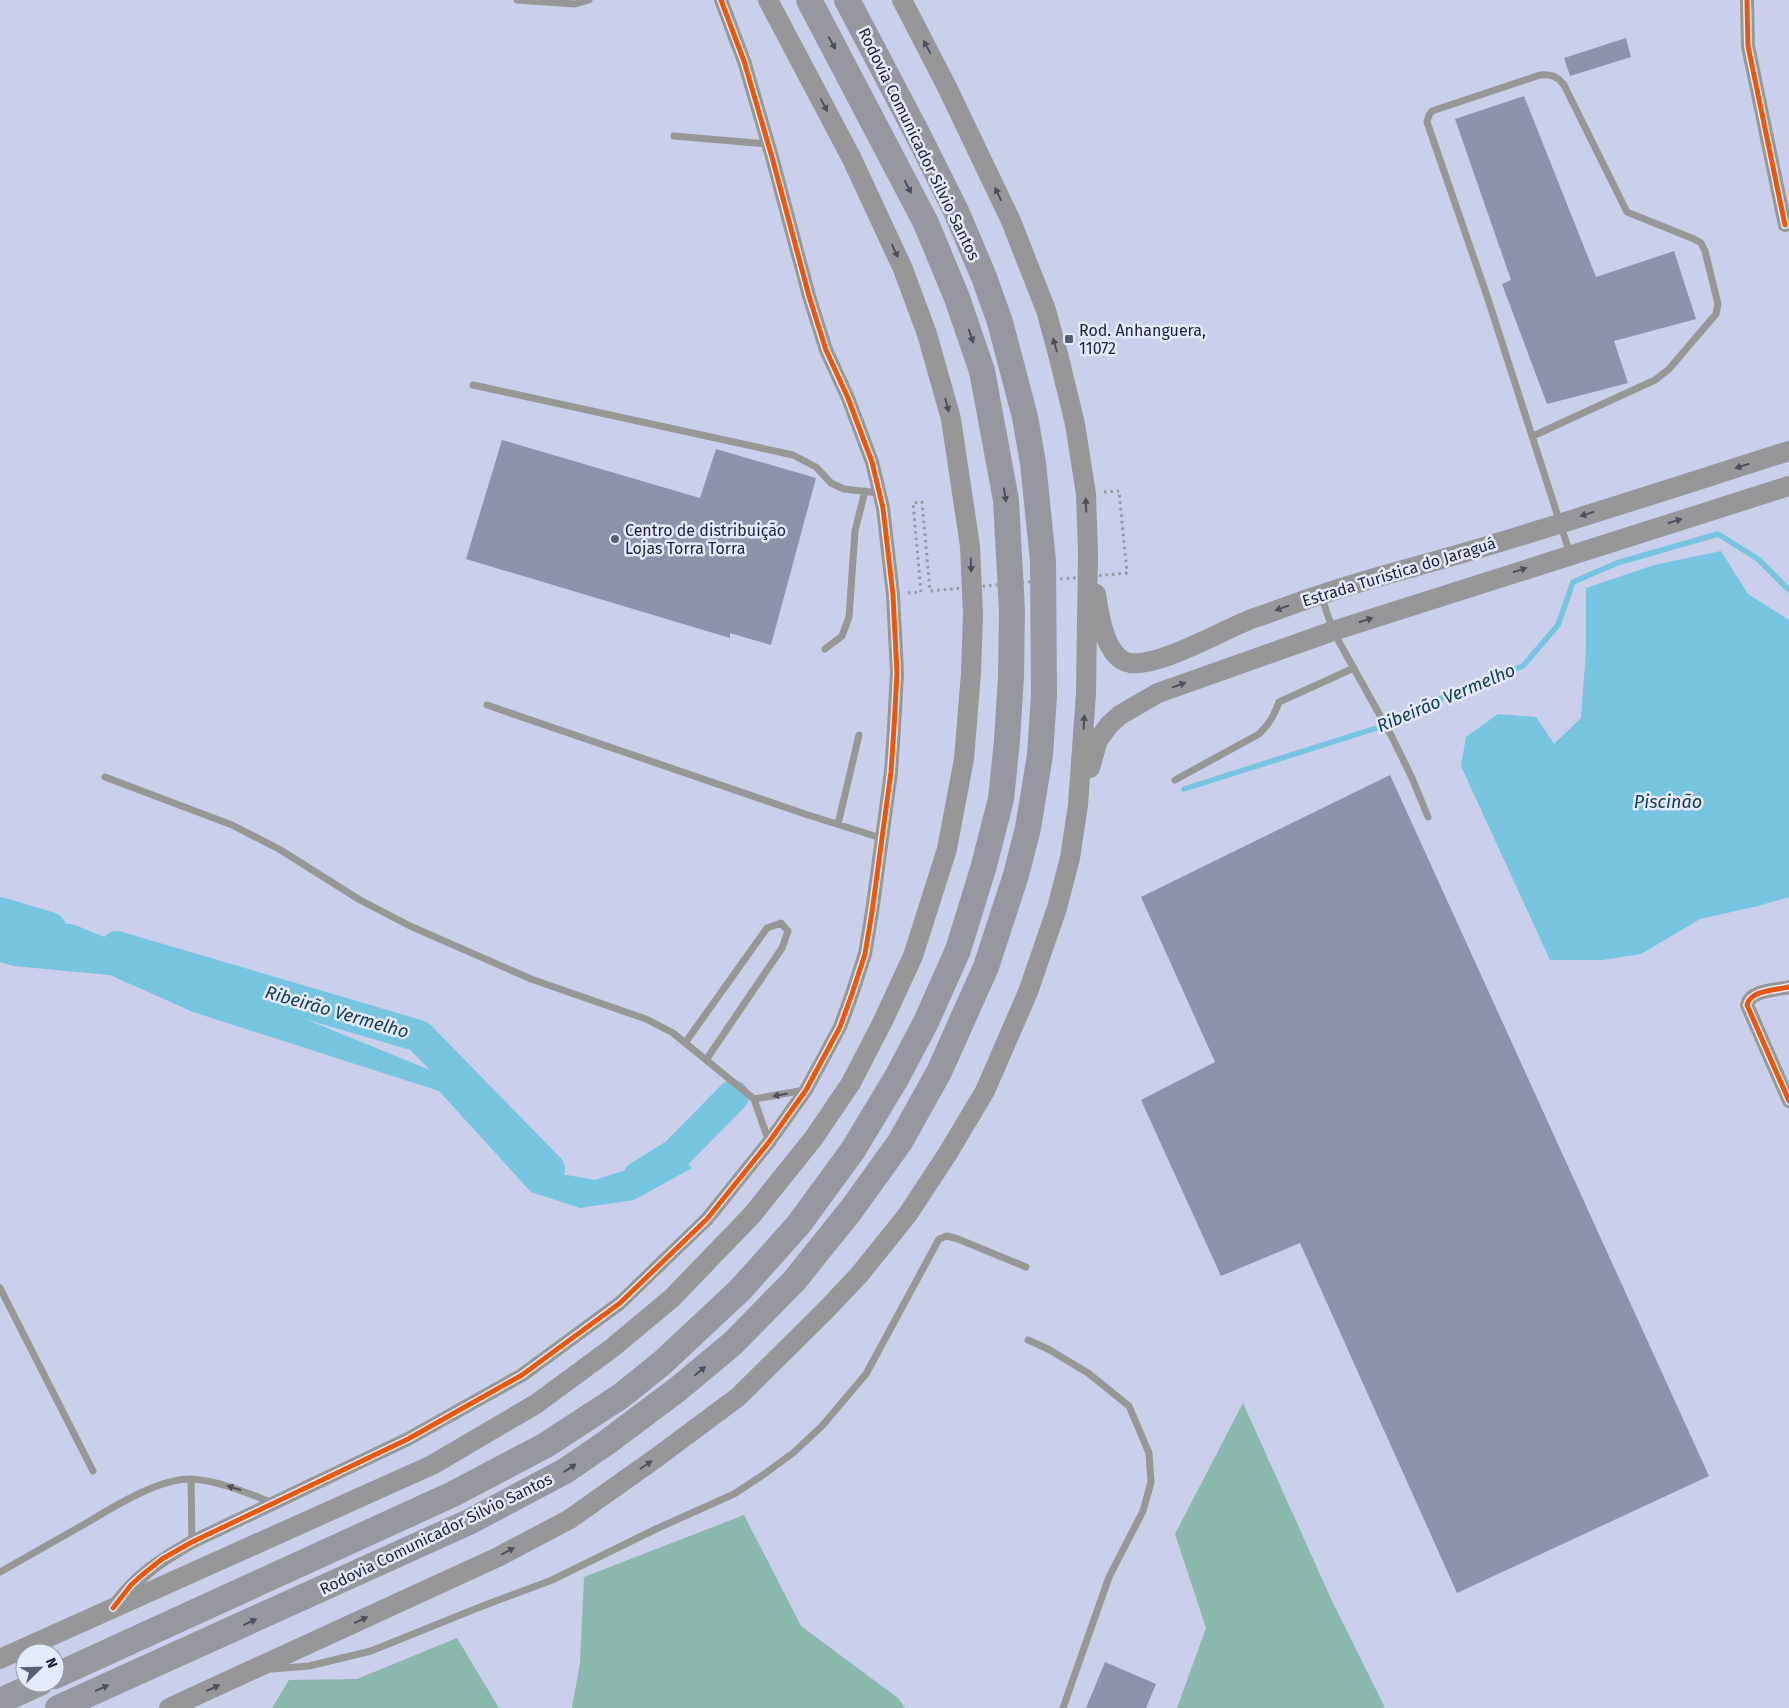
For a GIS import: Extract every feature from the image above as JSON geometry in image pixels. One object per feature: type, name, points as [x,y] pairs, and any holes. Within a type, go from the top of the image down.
[{"type":"highway","name":"Rodovia Comunicador Silvio Santos","points":[[65,1671],[453,1494],[546,1445],[621,1396],[662,1363],[740,1290],[799,1224],[853,1150],[897,1077],[926,1022],[958,950],[983,869],[1001,798],[1012,667],[1012,611],[1006,500],[982,371],[957,298],[926,223],[809,0]]},
{"type":"highway","name":"Rodovia Comunicador Silvio Santos","points":[[58,1708],[469,1522],[565,1471],[606,1444],[678,1389],[732,1344],[794,1281],[851,1210],[900,1142],[939,1072],[986,967],[1016,875],[1028,828],[1040,754],[1044,696],[1043,561],[1033,463],[1025,417],[1000,322],[984,276],[956,211],[847,0]]},
{"type":"highway","points":[[0,1701],[18,1693]]},
{"type":"main road","points":[[0,1658],[432,1465],[536,1404],[612,1348],[672,1298],[752,1215],[813,1139],[851,1083],[913,956],[946,849],[964,759],[971,673],[970,546],[951,419],[929,342],[903,269],[852,159],[768,0]]},
{"type":"main road","points":[[169,1708],[498,1557],[570,1519],[738,1398],[859,1275],[908,1214],[948,1153],[985,1091],[1028,992],[1057,908],[1070,858],[1078,805],[1086,693],[1088,553],[1086,494],[1074,424],[1046,310],[1011,221],[946,85],[902,0]]},
{"type":"main road","name":"Estrada Turística do Jaraguá","points":[[1088,553],[1101,624],[1107,640],[1117,656],[1127,662],[1142,664],[1158,660],[1243,622],[1321,594],[1478,549],[1789,451]]},
{"type":"main road","name":"Estrada Turística do Jaraguá","points":[[1078,805],[1098,740],[1109,725],[1120,715],[1158,693],[1333,631],[1570,554],[1789,486]]},
{"type":"street","points":[[113,1608],[131,1585],[162,1558],[408,1439],[522,1375],[620,1303],[707,1218],[769,1142],[806,1090],[840,1027],[865,954],[891,772],[897,673],[893,595],[883,508],[872,492],[872,462],[848,398],[826,350],[809,296],[744,61],[720,0]]},
{"type":"street","points":[[1746,0],[1748,46],[1785,226]]},
{"type":"street","points":[[1789,987],[1756,994],[1751,997],[1747,1005],[1789,1101]]},
{"type":"lane","points":[[517,0],[575,4],[589,0]]},
{"type":"lane","points":[[1533,436],[1655,380],[1669,369],[1716,314],[1718,304],[1705,250],[1701,243],[1694,238],[1627,212],[1564,85],[1554,76],[1547,74],[1432,111],[1427,122],[1533,436],[1570,554]]},
{"type":"lane","points":[[674,136],[768,144]]},
{"type":"lane","points":[[473,385],[692,431],[793,455],[816,466],[831,483],[844,489],[872,492],[855,531],[849,617],[842,636],[825,649]]},
{"type":"lane","points":[[1321,594],[1333,631],[1365,686],[1412,778],[1428,817]]},
{"type":"lane","points":[[1176,780],[1259,734],[1268,726],[1279,702],[1354,668]]},
{"type":"lane","points":[[487,705],[881,838]]},
{"type":"lane","points":[[838,824],[859,735]]},
{"type":"lane","points":[[105,777],[232,825],[279,849],[360,900],[410,926],[531,979],[646,1019],[673,1033],[754,1099],[769,1142]]},
{"type":"lane","points":[[684,1043],[767,928],[781,923],[788,931],[782,948],[706,1060]]},
{"type":"lane","points":[[754,1099],[806,1090]]},
{"type":"lane","points":[[249,1671],[309,1666],[371,1651],[552,1580],[656,1529],[734,1494],[793,1453],[822,1426],[866,1374],[939,1239],[947,1236],[958,1239],[1026,1267]]},
{"type":"lane","points":[[0,1288],[93,1471]]},
{"type":"lane","points":[[1028,1340],[1048,1349],[1088,1374],[1128,1406],[1149,1452],[1151,1482],[1143,1511],[1109,1577],[1063,1708]]},
{"type":"lane","points":[[0,1572],[139,1493],[175,1481],[191,1479],[209,1482],[236,1489],[275,1504]]},
{"type":"lane","points":[[191,1479],[192,1542]]},
{"type":"path","points":[[921,592],[912,502],[922,502],[930,591],[1127,572],[1119,491]]},
{"type":"green space","points":[[1243,1403],[1332,1601],[1385,1708],[1177,1708],[1206,1628],[1175,1534]]},
{"type":"green space","points":[[744,1515],[801,1626],[898,1698],[905,1708],[572,1708],[580,1663],[584,1577]]},
{"type":"green space","points":[[457,1638],[499,1708],[272,1708],[289,1680],[357,1679]]},
{"type":"water","name":"Piscinão","points":[[1721,551],[1748,594],[1789,620],[1789,897],[1700,919],[1641,954],[1603,960],[1550,960],[1461,766],[1466,737],[1498,714],[1536,717],[1554,744],[1581,718],[1586,650],[1586,588],[1654,565]]},
{"type":"water","name":"Ribeirão Vermelho","points":[[0,915],[21,916],[75,925],[447,1077],[561,1174],[595,1180],[629,1169],[666,1145],[692,1168],[634,1200],[580,1208],[531,1192],[439,1091],[193,1012],[110,975],[13,966],[0,962]]},
{"type":"building","points":[[1626,38],[1631,57],[1570,76],[1564,58]]},
{"type":"building","points":[[1524,96],[1596,277],[1674,251],[1696,319],[1614,341],[1628,383],[1547,404],[1502,284],[1511,280],[1455,119]]},
{"type":"building","name":"Centro de distribuição Lojas Torra Torra","points":[[502,440],[700,498],[716,449],[816,478],[771,645],[730,633],[730,638],[466,559]]},
{"type":"building","points":[[1390,775],[1709,1476],[1457,1593],[1300,1243],[1221,1276],[1141,1100],[1215,1062],[1141,897]]},
{"type":"building","points":[[1105,1662],[1156,1684],[1146,1708],[1086,1708]]},
{"type":"waterway","name":"Ribeirão Vermelho","points":[[1184,789],[1386,725],[1439,699],[1523,666],[1558,625],[1573,582],[1617,563],[1718,534],[1758,559],[1789,590]]},
{"type":"waterway","name":"Ribeirão Vermelho","points":[[0,913],[50,928]]},
{"type":"waterway","name":"Ribeirão Vermelho","points":[[117,947],[419,1036],[549,1169]]},
{"type":"waterway","name":"Ribeirão Vermelho","points":[[639,1177],[676,1154],[733,1096]]},
{"type":"cycle path","points":[[113,1608],[131,1585],[162,1559],[192,1542],[408,1439],[522,1375],[620,1303],[707,1219],[769,1142],[806,1090],[840,1027],[865,954],[891,772],[897,673],[893,595],[883,508],[872,462],[848,398],[826,350],[809,296],[744,61],[721,0]]},
{"type":"cycle path","points":[[1747,0],[1748,46],[1785,225]]},
{"type":"cycle path","points":[[1789,987],[1753,996],[1747,1005],[1789,1101]]},
{"type":"place","name":"Rod. Anhanguera, 11072","points":[[1069,339]]},
{"type":"place","name":"Centro de distribuição Lojas Torra Torra","points":[[615,539]]}]
